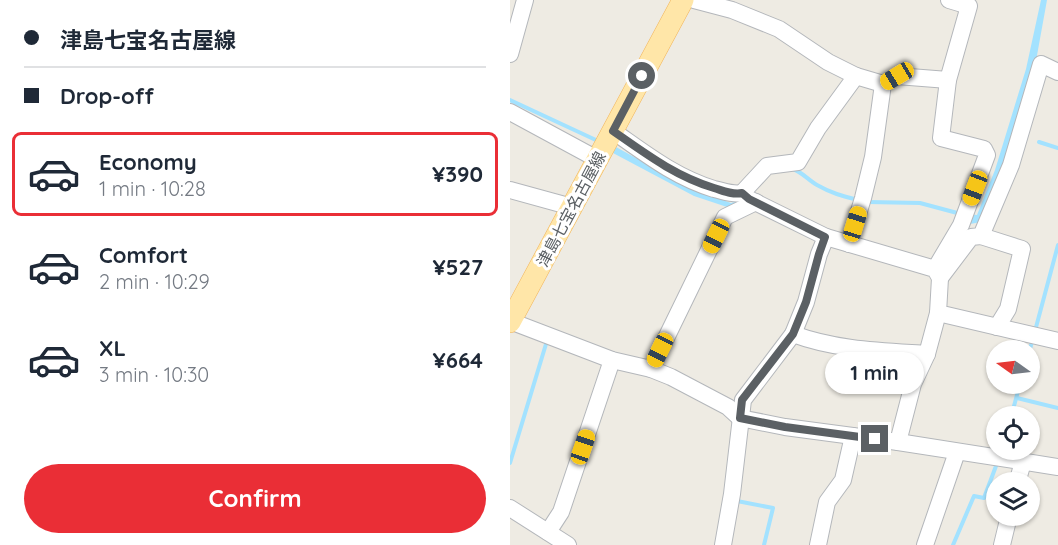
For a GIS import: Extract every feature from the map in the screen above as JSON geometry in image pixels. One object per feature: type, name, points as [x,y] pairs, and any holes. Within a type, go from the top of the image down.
[{"type":"main road","name":"津島七宝名古屋線","points":[[510,322],[683,0]]},
{"type":"street","points":[[510,54],[525,0]]},
{"type":"street","points":[[694,0],[732,10],[779,29],[828,62],[856,76],[883,84],[897,76],[948,80]]},
{"type":"street","points":[[898,442],[913,384],[927,354],[938,314],[938,274],[961,225],[987,154],[984,149],[941,138],[948,80],[969,6],[948,0]]},
{"type":"street","points":[[981,236],[1011,165],[1041,64],[1058,72]]},
{"type":"street","points":[[651,369],[725,217],[747,197],[767,166],[798,162],[818,128],[856,76]]},
{"type":"street","points":[[849,244],[873,157],[883,84]]},
{"type":"street","points":[[510,112],[666,168],[699,184],[747,197],[825,237],[938,274]]},
{"type":"street","points":[[510,190],[572,207]]},
{"type":"street","points":[[938,274],[971,237],[981,236],[1022,249],[1008,309],[997,327]]},
{"type":"street","points":[[723,545],[732,494],[742,400],[793,334],[806,302],[825,237]]},
{"type":"street","points":[[938,314],[1058,341]]},
{"type":"street","points":[[510,322],[612,360],[651,369],[671,377],[728,406],[740,418],[785,427],[1058,467]]},
{"type":"street","points":[[793,334],[812,341],[855,349],[927,354]]},
{"type":"street","points":[[548,532],[561,512],[612,360]]},
{"type":"street","points":[[818,545],[827,502],[843,480],[853,436]]},
{"type":"street","points":[[925,545],[957,452]]},
{"type":"street","points":[[1020,472],[1023,462]]},
{"type":"street","points":[[510,508],[568,545]]},
{"type":"street","points":[[1002,545],[1007,526]]},
{"type":"water","points":[[1041,0],[1047,0],[1034,72],[1014,136],[981,222],[970,224],[968,214],[977,215],[995,170],[1026,69]]},
{"type":"water","points":[[616,147],[694,190],[731,203],[740,200],[730,208],[694,196],[613,153]]},
{"type":"waterway","points":[[510,100],[598,141]]},
{"type":"waterway","points":[[1039,142],[1058,148]]},
{"type":"waterway","points":[[793,169],[827,190],[858,200]]},
{"type":"waterway","points":[[868,202],[920,203],[961,214]]},
{"type":"waterway","points":[[1035,331],[1058,245]]},
{"type":"waterway","points":[[510,463],[546,344]]},
{"type":"waterway","points":[[1014,406],[1017,394]]},
{"type":"waterway","points":[[1017,398],[1058,408]]},
{"type":"waterway","points":[[953,545],[974,496],[984,498],[996,466]]},
{"type":"waterway","points":[[737,501],[773,508],[764,545]]},
{"type":"route","points":[[642,76],[613,131],[666,168],[699,184],[734,195],[742,193],[749,199],[825,237],[806,302],[793,334],[742,400],[740,418],[785,427],[875,439]]}]
